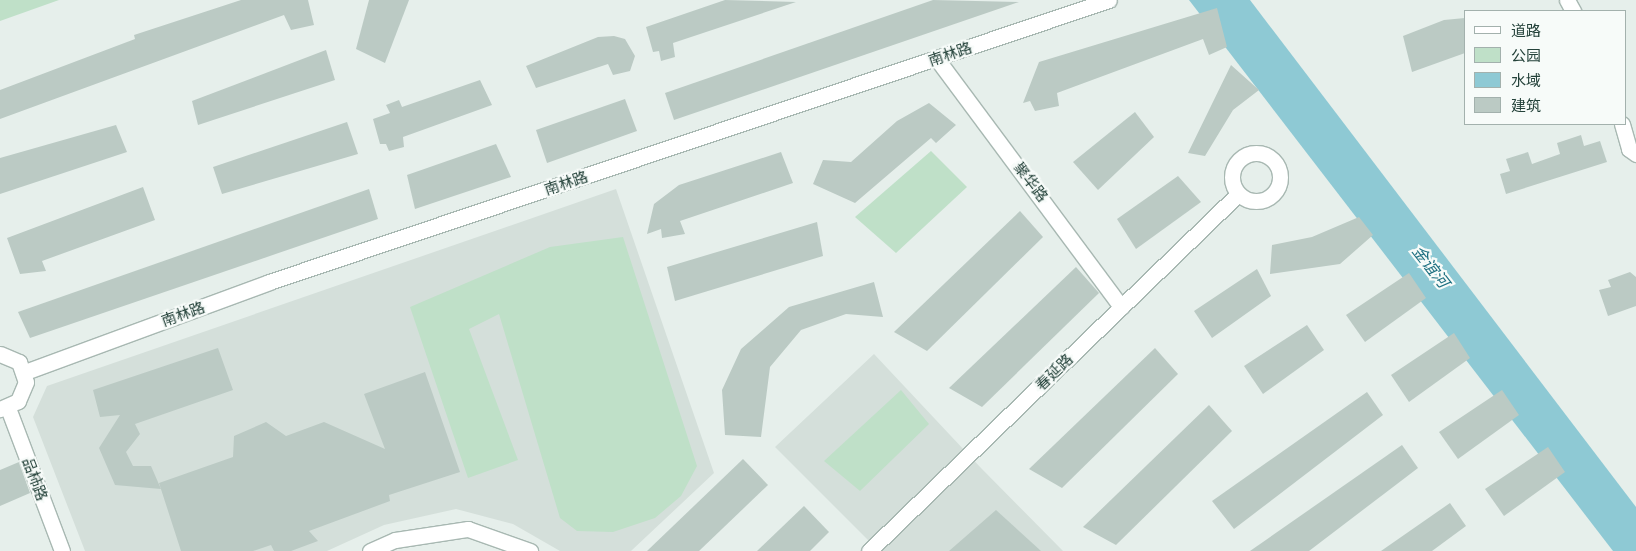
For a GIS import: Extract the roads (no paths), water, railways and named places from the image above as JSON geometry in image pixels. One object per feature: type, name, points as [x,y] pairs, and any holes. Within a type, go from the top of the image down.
[{"type":"street","name":"南林路","points":[[25,372],[278,279],[1109,0]]},
{"type":"street","name":"聚华路","points":[[936,59],[1121,307]]},
{"type":"street","points":[[1622,125],[1629,148],[1636,154]]},
{"type":"street","name":"春延路","points":[[869,551],[1238,194]]},
{"type":"street","points":[[0,354],[19,362],[25,372],[24,393],[4,409]]},
{"type":"street","name":"品柿路","points":[[4,409],[62,551]]},
{"type":"street","points":[[370,551],[395,540],[468,529],[530,551]]},
{"type":"water","name":"金谊河","points":[[1189,0],[1250,0],[1636,507],[1636,551],[1613,551]]}]
